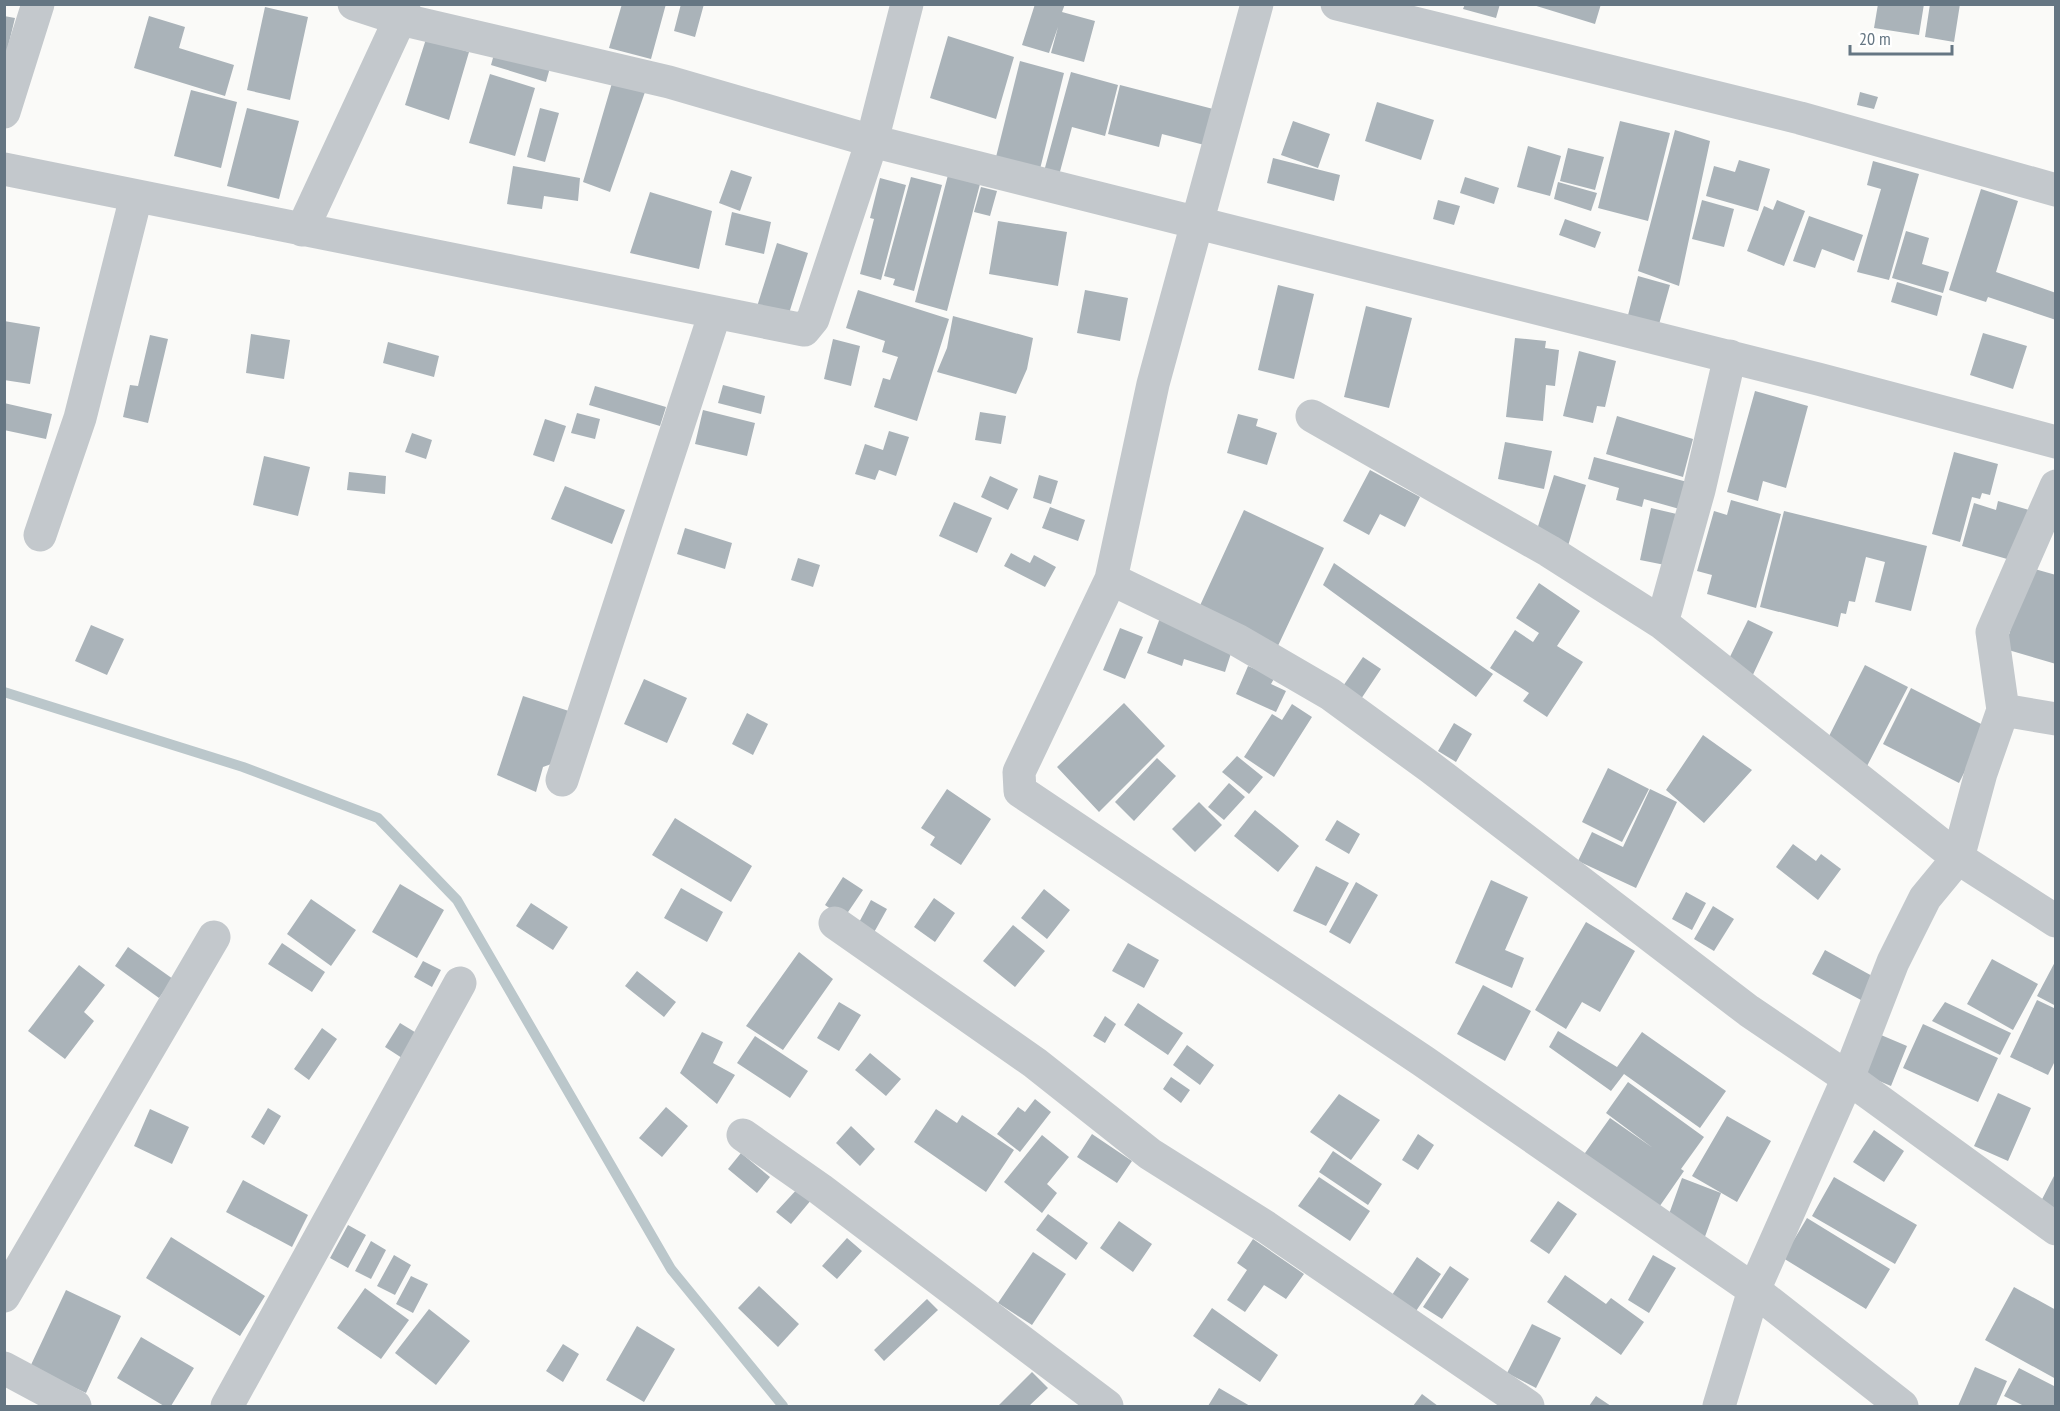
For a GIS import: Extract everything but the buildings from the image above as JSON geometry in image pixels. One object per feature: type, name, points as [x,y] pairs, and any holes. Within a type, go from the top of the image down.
[{"type":"street","points":[[4,112],[38,4]]},
{"type":"street","points":[[354,4],[402,12],[669,82],[872,141],[1730,356],[2055,442]]},
{"type":"street","points":[[4,169],[715,314],[804,330],[813,319],[872,141],[907,4]]},
{"type":"street","points":[[1257,4],[1153,384],[1111,579],[1019,772],[1020,791],[1423,1061],[1754,1290],[1902,1407]]},
{"type":"street","points":[[1337,4],[1800,118],[2055,190]]},
{"type":"street","points":[[302,230],[402,12]]},
{"type":"street","points":[[40,535],[80,418],[136,197]]},
{"type":"street","points":[[562,780],[715,314]]},
{"type":"street","points":[[1662,623],[1699,490],[1730,356]]},
{"type":"street","points":[[1312,416],[1549,551],[1662,623],[1958,858],[2055,921]]},
{"type":"street","points":[[1719,1407],[1754,1290],[1848,1078],[1893,962],[1925,898],[1958,858],[1981,773],[2003,710],[1992,632],[2024,563],[2055,486]]},
{"type":"street","points":[[1111,579],[1237,640],[1330,694],[1440,774],[1749,1011],[1848,1078],[2055,1229]]},
{"type":"street","points":[[2003,710],[2055,719]]},
{"type":"street","points":[[834,923],[1035,1063],[1150,1154],[1266,1227],[1528,1407]]},
{"type":"street","points":[[4,1296],[214,938]]},
{"type":"street","points":[[227,1407],[460,983]]},
{"type":"street","points":[[743,1135],[820,1190],[1107,1407]]},
{"type":"street","points":[[4,1368],[75,1407]]},
{"type":"waterway","points":[[4,692],[243,767],[378,818],[457,900],[671,1269],[783,1406]]}]
